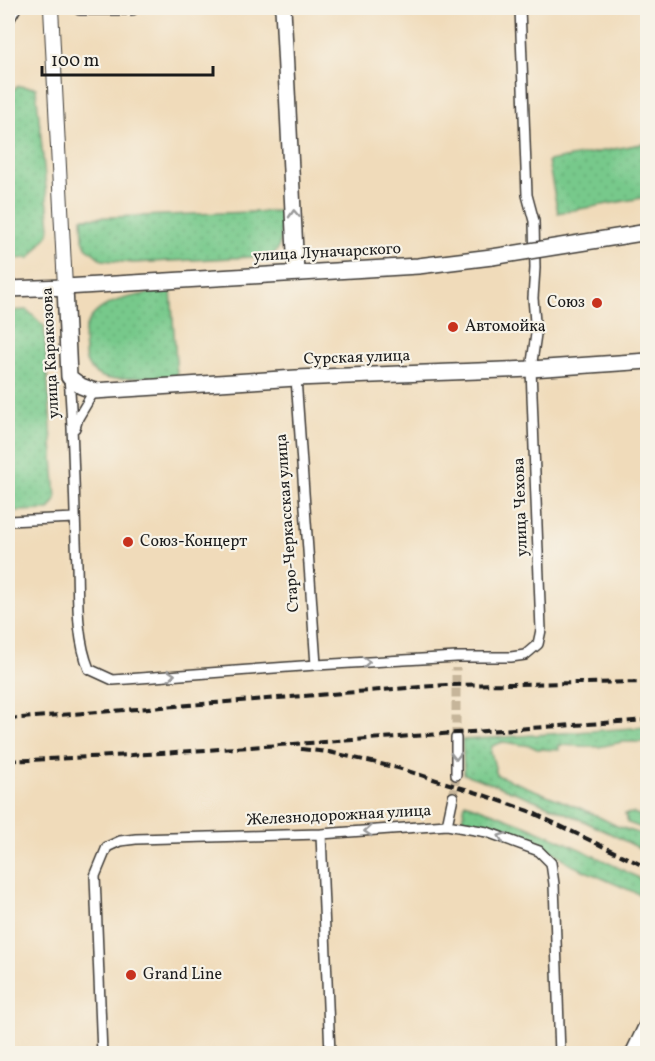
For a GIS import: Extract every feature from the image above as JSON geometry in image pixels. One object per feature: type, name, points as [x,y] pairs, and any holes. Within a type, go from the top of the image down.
[{"type":"main road","name":"улица Каракозова","points":[[51,8],[69,377]]},
{"type":"main road","points":[[80,8],[132,8]]},
{"type":"main road","points":[[283,8],[296,272]]},
{"type":"main road","name":"улица Луначарского","points":[[8,289],[418,266],[492,257],[648,232]]},
{"type":"main road","name":"Сурская улица","points":[[94,391],[296,378],[643,365]]},
{"type":"main road","points":[[69,377],[81,386],[94,391]]},
{"type":"main road","points":[[633,1053],[648,1023]]},
{"type":"street","points":[[8,22],[16,8]]},
{"type":"street","name":"улица Чехова","points":[[457,657],[525,655],[538,644],[541,630],[531,369],[536,334],[533,297],[534,221],[527,195],[520,8]]},
{"type":"street","name":"улица Каракозова","points":[[69,377],[79,613],[84,656],[89,669],[113,680],[316,665]]},
{"type":"street","name":"Старо-Черкасская улица","points":[[296,378],[316,665]]},
{"type":"street","points":[[73,433],[78,418],[94,391]]},
{"type":"street","points":[[8,521],[75,518]]},
{"type":"street","points":[[316,665],[457,657],[456,668]]},
{"type":"street","points":[[456,738],[456,774]]},
{"type":"street","points":[[447,825],[453,797]]},
{"type":"street","name":"Железнодорожная улица","points":[[102,1053],[95,876],[107,847],[120,841],[321,834],[447,825],[487,832],[539,851],[550,863],[554,884],[560,1053]]},
{"type":"street","points":[[321,834],[330,1053]]},
{"type":"green space","points":[[18,86],[36,88],[50,227],[48,235],[30,258],[8,259],[8,95]]},
{"type":"green space","points":[[647,143],[647,197],[558,213],[548,161]]},
{"type":"green space","points":[[280,211],[279,247],[272,256],[133,263],[102,260],[86,247],[83,239],[82,218]]},
{"type":"green space","points":[[171,290],[177,376],[109,379],[92,371],[85,359],[84,342],[84,333],[90,319],[109,304],[134,296]]},
{"type":"green space","points":[[27,310],[44,326],[56,500],[49,510],[15,511],[8,515],[8,311]]},
{"type":"green space","points":[[647,727],[647,742],[622,742],[599,747],[559,745],[559,750],[537,749],[503,742],[492,746],[491,752],[497,775],[587,811],[617,826],[647,836],[647,852],[557,809],[464,774],[462,740]]},
{"type":"green space","points":[[465,803],[558,839],[647,882],[647,895],[643,896],[569,864],[562,857],[536,844],[462,820]]},
{"type":"green space","points":[[633,813],[647,818],[647,830],[628,823],[625,814]]},
{"type":"tunnel","points":[[456,668],[456,738]]},
{"type":"tunnel","points":[[453,797],[456,775]]},
{"type":"railway","points":[[8,719],[446,685],[648,682]]},
{"type":"railway","points":[[8,761],[132,755],[648,720]]},
{"type":"railway","points":[[301,749],[329,752],[398,768],[478,793],[529,811],[648,868]]},
{"type":"place","name":"Союз","points":[[597,303]]},
{"type":"place","name":"Автомойка","points":[[453,327]]},
{"type":"place","name":"Союз-Концерт","points":[[128,542]]},
{"type":"place","name":"Grand Line","points":[[131,975]]}]
